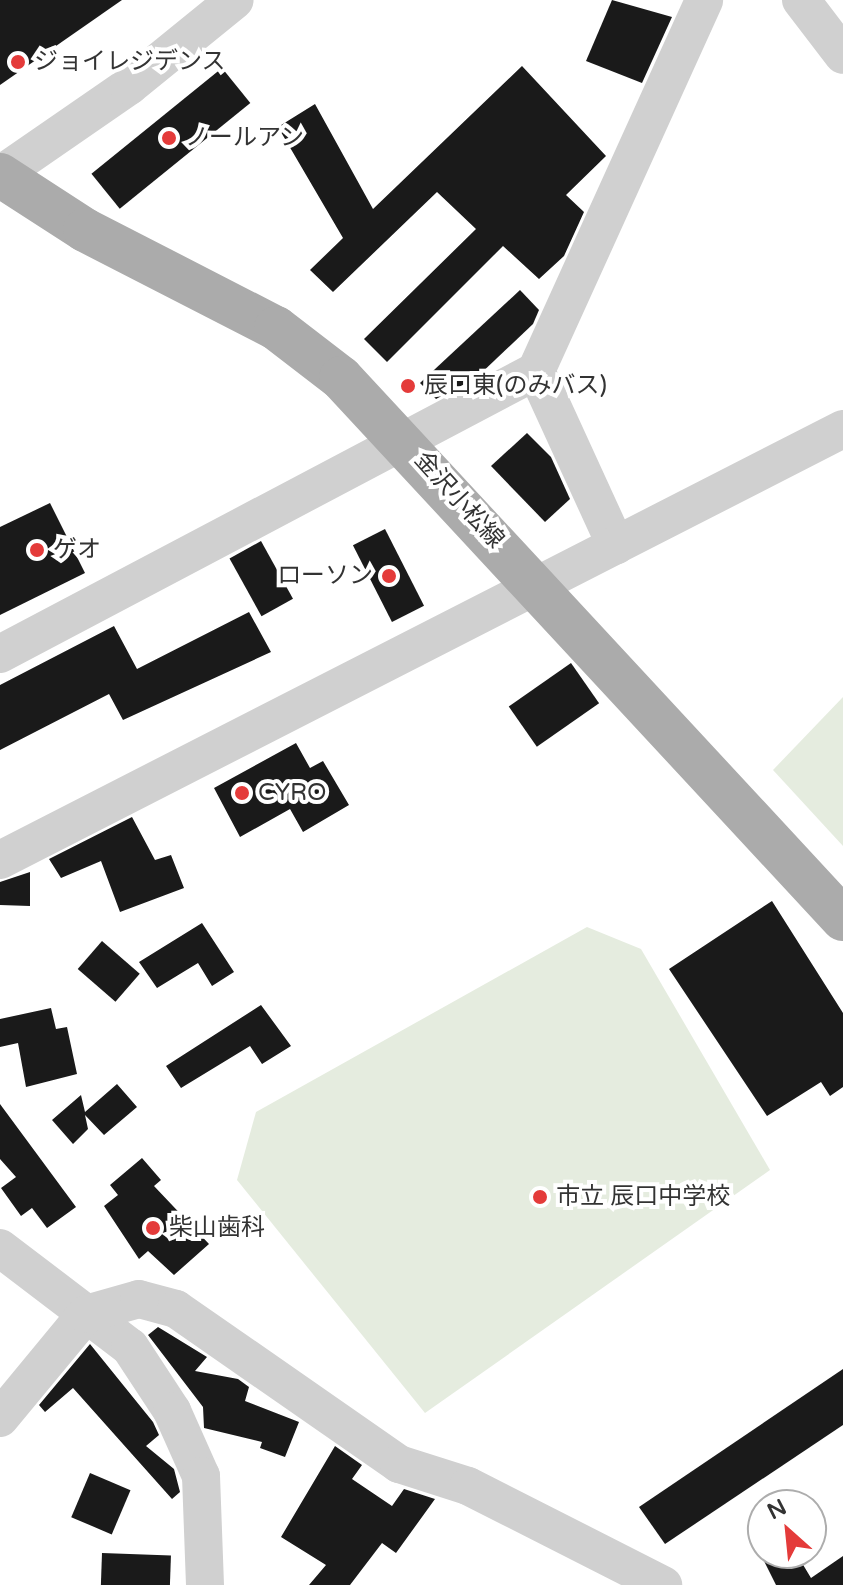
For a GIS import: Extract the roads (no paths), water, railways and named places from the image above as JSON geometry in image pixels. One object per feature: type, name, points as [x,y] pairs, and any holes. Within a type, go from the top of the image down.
[{"type":"main road","name":"金沢小松線","points":[[0,175],[85,230],[276,328],[408,443],[843,919]]},
{"type":"street","points":[[0,175],[129,86],[235,0]]},
{"type":"street","points":[[0,654],[408,443],[536,371],[704,0]]},
{"type":"street","points":[[801,0],[843,55]]},
{"type":"street","points":[[536,371],[616,546]]},
{"type":"street","points":[[0,860],[843,429]]},
{"type":"street","points":[[0,1248],[130,1347],[172,1411],[201,1476],[205,1585]]},
{"type":"street","points":[[0,1418],[86,1314],[139,1299],[176,1309],[399,1464],[468,1486],[663,1585]]},
{"type":"place","name":"ジョイレジデンス","points":[[18,62]]},
{"type":"place","name":"ノールアン","points":[[169,138]]},
{"type":"place","name":"辰口東(のみバス)","points":[[408,386]]},
{"type":"place","name":"ゲオ","points":[[37,550]]},
{"type":"place","name":"ローソン","points":[[389,576]]},
{"type":"place","name":"CYRO","points":[[242,793]]},
{"type":"place","name":"市立 辰口中学校","points":[[540,1197]]},
{"type":"place","name":"柴山歯科","points":[[153,1228]]}]
